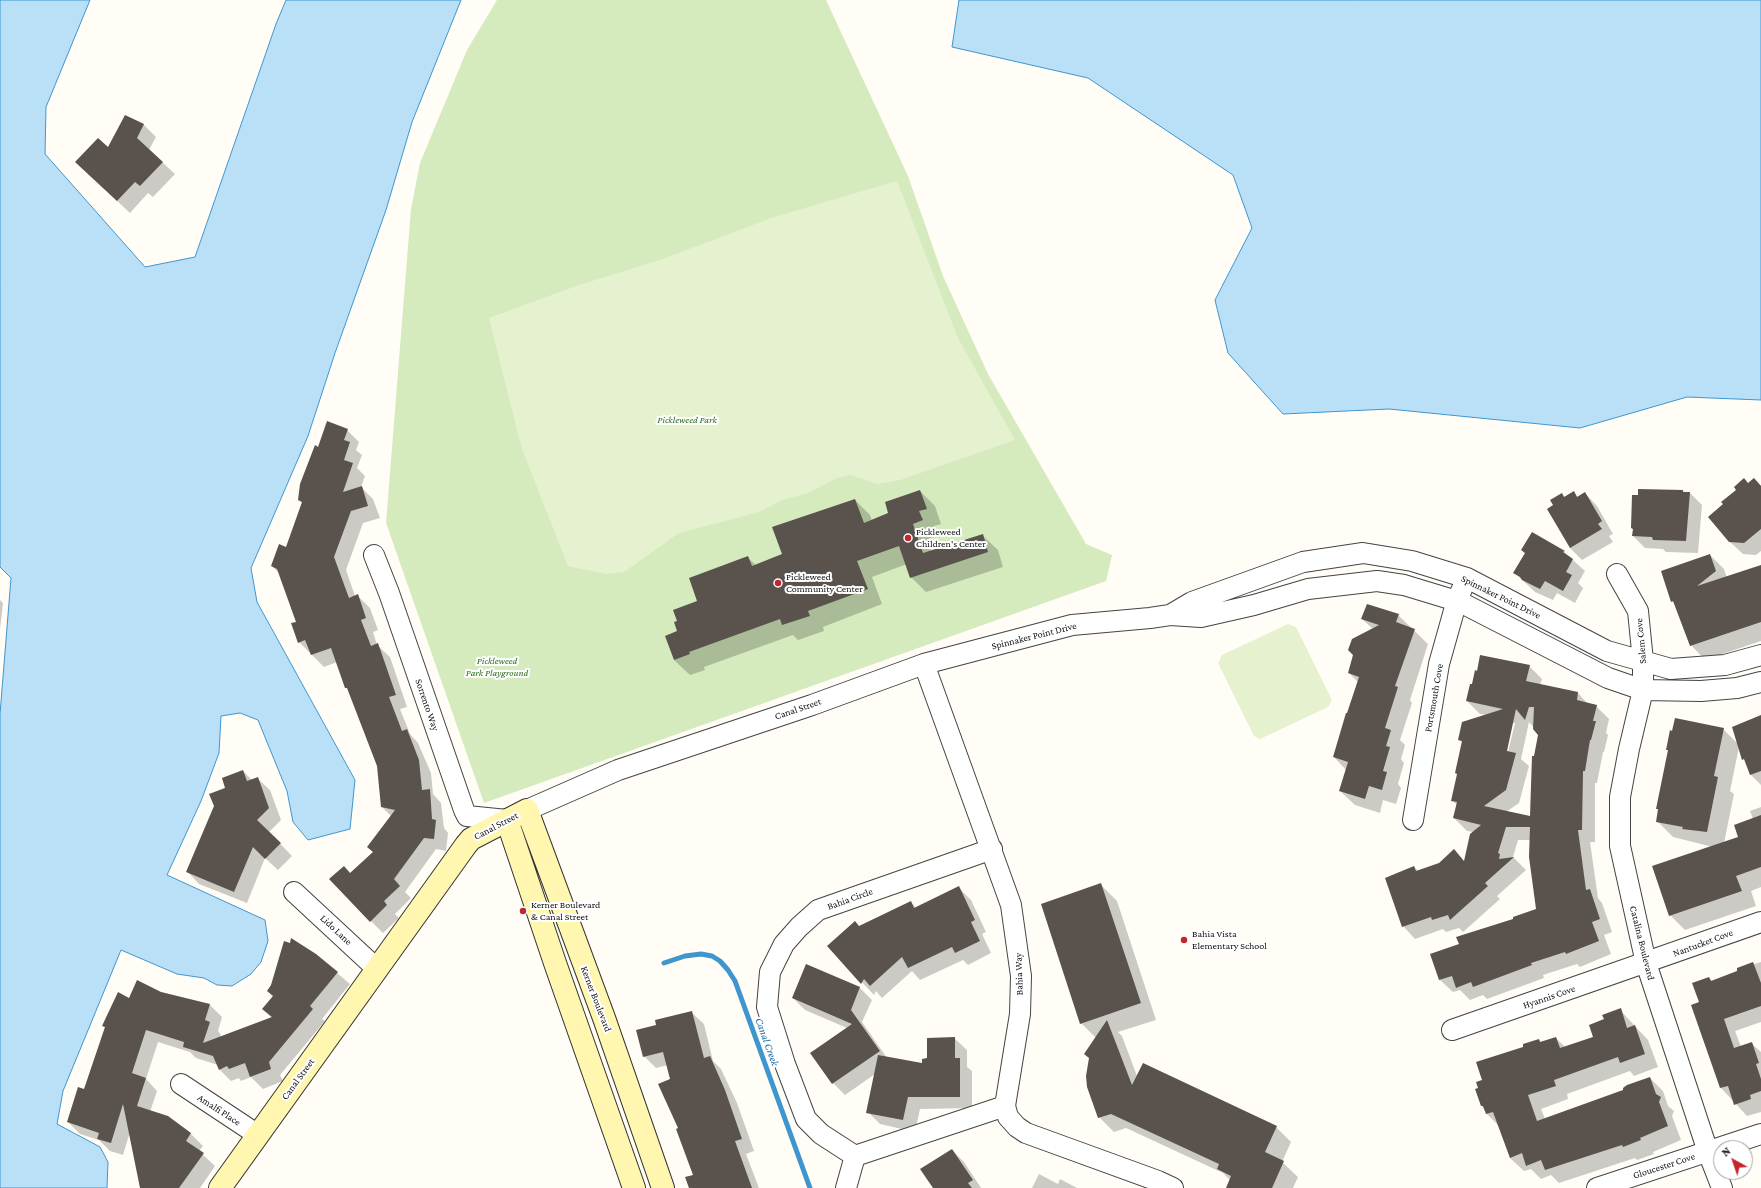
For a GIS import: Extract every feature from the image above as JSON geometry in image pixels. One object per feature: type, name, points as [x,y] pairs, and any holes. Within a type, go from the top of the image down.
[{"type":"street","name":"Spinnaker Point Drive","points":[[1170,614],[1192,602],[1303,562],[1363,553],[1412,561],[1467,578],[1607,650],[1671,669],[1725,665],[1761,655]]},
{"type":"street","name":"Sorrento Way","points":[[374,555],[389,593],[467,816],[507,820]]},
{"type":"street","name":"Salem Cove","points":[[1618,574],[1638,611],[1643,661],[1643,690]]},
{"type":"street","name":"Portsmouth Cove","points":[[1413,820],[1439,664],[1457,601],[1467,578]]},
{"type":"street","name":"Spinnaker Point Drive","points":[[924,664],[1072,625],[1150,618],[1170,614],[1201,617],[1254,605],[1308,589],[1377,581],[1404,585],[1457,601],[1608,678],[1643,690],[1701,690],[1737,688],[1761,682]]},
{"type":"street","name":"Canal Street","points":[[220,1188],[471,839],[527,810],[618,770],[812,705],[924,664]]},
{"type":"street","name":"Bahia Way","points":[[924,664],[1011,905],[1021,976],[1020,1014],[1005,1106]]},
{"type":"street","name":"Catalina Boulevard","points":[[1643,690],[1638,704],[1620,797],[1620,846],[1646,964],[1708,1152],[1722,1188]]},
{"type":"street","name":"Kerner Boulevard","points":[[527,810],[664,1188]]},
{"type":"street","points":[[507,820],[634,1188]]},
{"type":"street","name":"Bahia Circle","points":[[855,1156],[821,1134],[806,1119],[785,1064],[767,1007],[770,972],[784,944],[799,927],[818,910],[992,849]]},
{"type":"street","name":"Lido Lane","points":[[294,892],[377,969]]},
{"type":"street","name":"Nantucket Cove","points":[[1646,964],[1761,922]]},
{"type":"street","name":"Hyannis Cove","points":[[1452,1030],[1646,964]]},
{"type":"street","name":"Amalfi Place","points":[[181,1084],[258,1135]]},
{"type":"street","points":[[846,1188],[855,1156],[1005,1106],[1008,1117],[1017,1127],[1026,1133],[1130,1180],[1173,1188]]},
{"type":"street","name":"Gloucester Cove","points":[[1597,1188],[1761,1134]]},
{"type":"green space","name":"Pickleweed Park","points":[[497,0],[826,0],[908,176],[943,276],[988,374],[1086,544],[1112,555],[1106,581],[484,803],[386,523],[411,209],[420,163],[467,50]]},
{"type":"green space","points":[[897,181],[958,338],[1015,440],[900,480],[877,484],[851,475],[837,478],[808,493],[782,500],[759,512],[679,533],[624,572],[606,574],[568,566],[522,449],[489,318],[579,285],[660,260],[774,217]]},
{"type":"green space","points":[[1288,624],[1296,627],[1332,700],[1328,707],[1260,739],[1254,736],[1218,663],[1222,655]]},
{"type":"water","points":[[0,0],[90,0],[46,107],[45,154],[145,267],[195,257],[276,24],[286,0],[461,0],[412,122],[386,210],[335,353],[308,436],[251,568],[257,602],[355,780],[350,829],[308,840],[293,822],[287,791],[258,720],[240,713],[221,716],[219,753],[201,801],[167,875],[265,920],[268,941],[261,962],[251,974],[232,986],[217,985],[204,978],[177,974],[121,950],[63,1091],[57,1124],[100,1147],[108,1162],[107,1188],[0,1188],[0,714],[11,578],[0,567]]},
{"type":"water","points":[[959,0],[1761,0],[1761,400],[1687,397],[1580,428],[1389,409],[1283,414],[1228,353],[1215,300],[1252,228],[1233,175],[1088,78],[952,47]]},
{"type":"building","points":[[125,115],[144,124],[137,138],[163,162],[140,186],[135,182],[117,201],[75,162],[98,138],[108,147]]},
{"type":"building","points":[[327,421],[348,429],[344,440],[350,442],[344,460],[353,463],[343,492],[362,486],[368,506],[351,511],[334,557],[349,598],[358,594],[366,618],[361,620],[371,646],[378,643],[396,695],[389,697],[402,731],[407,729],[419,760],[422,790],[430,789],[432,819],[436,820],[434,839],[424,838],[394,879],[400,886],[384,901],[387,905],[370,922],[329,879],[344,866],[350,873],[373,852],[367,847],[395,810],[381,807],[377,766],[347,688],[345,688],[331,648],[311,655],[305,640],[298,643],[291,623],[296,622],[277,569],[271,566],[279,544],[286,547],[302,502],[298,500],[300,484],[315,445],[318,447]]},
{"type":"building","points":[[1744,478],[1748,483],[1754,478],[1761,486],[1761,529],[1744,543],[1729,542],[1708,517],[1723,504],[1721,502],[1736,490],[1734,487]]},
{"type":"building","points":[[1638,489],[1683,490],[1683,492],[1690,492],[1686,541],[1653,540],[1652,537],[1632,536],[1632,495],[1638,495]]},
{"type":"building","name":"Pickleweed Community Center","points":[[920,490],[927,509],[919,511],[923,520],[913,524],[923,553],[983,534],[988,552],[910,578],[899,546],[857,561],[868,589],[808,611],[810,616],[782,625],[780,619],[689,652],[690,654],[674,660],[665,636],[677,631],[674,622],[677,621],[673,610],[697,601],[689,578],[748,556],[752,566],[782,554],[772,527],[855,499],[864,523],[888,513],[885,502]]},
{"type":"building","points":[[1574,491],[1577,497],[1585,492],[1602,521],[1598,524],[1602,529],[1570,548],[1547,509],[1553,505],[1550,500],[1562,493],[1564,497]]},
{"type":"building","points":[[1532,532],[1565,551],[1563,552],[1573,559],[1566,572],[1572,575],[1563,591],[1545,581],[1540,589],[1522,580],[1513,573],[1525,553],[1521,550]]},
{"type":"building","points":[[1710,554],[1716,571],[1697,586],[1761,565],[1761,622],[1690,646],[1673,601],[1671,602],[1661,571]]},
{"type":"building","points":[[1367,604],[1399,614],[1396,622],[1415,629],[1395,686],[1398,687],[1385,728],[1391,730],[1386,746],[1390,747],[1383,771],[1387,772],[1382,790],[1369,786],[1365,799],[1339,791],[1348,762],[1333,757],[1346,713],[1359,677],[1348,673],[1353,655],[1348,650],[1352,639],[1379,625],[1361,619]]},
{"type":"building","points":[[1480,655],[1530,665],[1526,681],[1578,692],[1577,700],[1597,705],[1593,721],[1596,721],[1590,740],[1585,771],[1583,771],[1582,830],[1578,830],[1586,890],[1590,889],[1600,919],[1592,922],[1599,941],[1566,954],[1565,952],[1531,963],[1532,965],[1473,987],[1471,982],[1456,988],[1452,976],[1439,980],[1430,954],[1459,944],[1456,937],[1513,919],[1513,917],[1536,909],[1529,857],[1530,827],[1506,827],[1498,853],[1500,854],[1499,859],[1514,857],[1485,883],[1488,886],[1450,920],[1448,915],[1432,920],[1431,917],[1402,927],[1385,878],[1414,866],[1416,871],[1439,863],[1454,849],[1464,861],[1470,834],[1481,825],[1453,818],[1457,802],[1451,801],[1462,741],[1458,740],[1462,722],[1503,709],[1466,701],[1475,670],[1477,671]],"holes":[[[1529,707],[1534,707],[1533,729],[1538,735],[1534,756],[1532,756],[1530,816],[1484,806],[1506,790],[1516,753],[1507,751],[1516,709],[1525,720]]]},
{"type":"building","points":[[1761,715],[1761,771],[1750,775],[1744,759],[1742,760],[1732,727]]},
{"type":"building","points":[[1675,718],[1724,728],[1714,776],[1718,777],[1707,832],[1682,829],[1683,827],[1656,822],[1658,809],[1656,809],[1668,750],[1666,750],[1670,730],[1672,731]]},
{"type":"building","points":[[243,770],[247,781],[258,777],[269,808],[257,820],[281,843],[265,859],[253,847],[234,892],[186,872],[214,806],[209,794],[225,788],[222,778]]},
{"type":"building","points":[[1761,815],[1761,867],[1736,876],[1742,891],[1669,916],[1652,866],[1738,837],[1734,825]]},
{"type":"building","points":[[1101,883],[1141,1003],[1080,1024],[1041,904]]},
{"type":"building","points":[[959,886],[975,920],[971,922],[980,941],[955,953],[952,947],[908,968],[902,957],[870,986],[864,979],[861,984],[827,946],[855,921],[859,926],[911,901],[914,908]]},
{"type":"building","points":[[291,938],[316,954],[338,972],[310,1006],[313,1009],[269,1062],[271,1069],[250,1077],[245,1063],[229,1069],[227,1066],[219,1070],[213,1056],[183,1047],[184,1042],[146,1030],[132,1073],[146,1078],[137,1106],[168,1116],[191,1133],[186,1141],[204,1153],[179,1188],[140,1188],[123,1104],[111,1143],[97,1139],[99,1133],[67,1122],[78,1087],[84,1089],[105,1027],[102,1026],[118,992],[129,998],[137,980],[161,992],[210,1004],[205,1020],[210,1022],[203,1043],[272,1017],[262,1009],[273,996],[267,991],[271,985],[284,941],[290,943]]},
{"type":"building","points":[[1753,962],[1761,983],[1761,1006],[1724,1019],[1734,1048],[1752,1042],[1759,1063],[1756,1064],[1761,1079],[1761,1091],[1750,1095],[1751,1099],[1734,1105],[1728,1086],[1720,1088],[1691,1005],[1699,1002],[1692,983],[1709,977],[1711,981],[1737,971],[1737,968]]},
{"type":"building","points":[[806,964],[860,987],[851,1010],[880,1051],[832,1084],[810,1053],[852,1024],[792,998]]},
{"type":"building","points":[[1621,1008],[1627,1028],[1635,1025],[1645,1054],[1620,1063],[1618,1057],[1554,1080],[1556,1086],[1528,1095],[1537,1121],[1623,1090],[1623,1088],[1627,1085],[1650,1077],[1656,1094],[1661,1097],[1659,1102],[1668,1126],[1640,1138],[1641,1140],[1623,1147],[1622,1145],[1545,1170],[1541,1160],[1526,1166],[1522,1153],[1510,1158],[1493,1112],[1486,1114],[1483,1106],[1481,1106],[1475,1089],[1478,1088],[1476,1082],[1482,1080],[1476,1062],[1523,1047],[1523,1044],[1539,1039],[1540,1042],[1556,1037],[1560,1048],[1593,1037],[1589,1025],[1604,1019],[1602,1015]]},
{"type":"building","points":[[692,1011],[704,1058],[710,1056],[725,1090],[742,1139],[735,1141],[752,1188],[689,1188],[685,1177],[693,1175],[676,1129],[678,1128],[658,1084],[670,1079],[663,1052],[643,1057],[636,1030],[656,1025],[655,1020]]},
{"type":"building","points":[[1107,1020],[1132,1085],[1143,1063],[1277,1126],[1265,1152],[1284,1161],[1272,1188],[1226,1188],[1231,1176],[1217,1169],[1219,1164],[1111,1114],[1098,1118],[1087,1087],[1086,1076],[1089,1058],[1084,1054]]},
{"type":"building","points":[[955,1037],[955,1058],[960,1058],[960,1097],[908,1097],[903,1120],[866,1113],[878,1055],[922,1063],[922,1059],[927,1058],[927,1038]]},
{"type":"building","points":[[952,1149],[973,1180],[968,1183],[972,1188],[933,1188],[920,1169]]},
{"type":"waterway","name":"Canal Creek","points":[[664,963],[685,956],[701,954],[712,956],[720,961],[728,970],[735,981],[810,1188]]},
{"type":"place","name":"Pickleweed Children's Center","points":[[908,538]]},
{"type":"place","name":"Pickleweed Community Center","points":[[778,583]]},
{"type":"place","name":"Kerner Boulevard & Canal Street","points":[[523,911]]},
{"type":"place","name":"Bahia Vista Elementary School","points":[[1184,940]]},
{"type":"park label","name":"Pickleweed Park Playground","points":[[497,666]]}]
